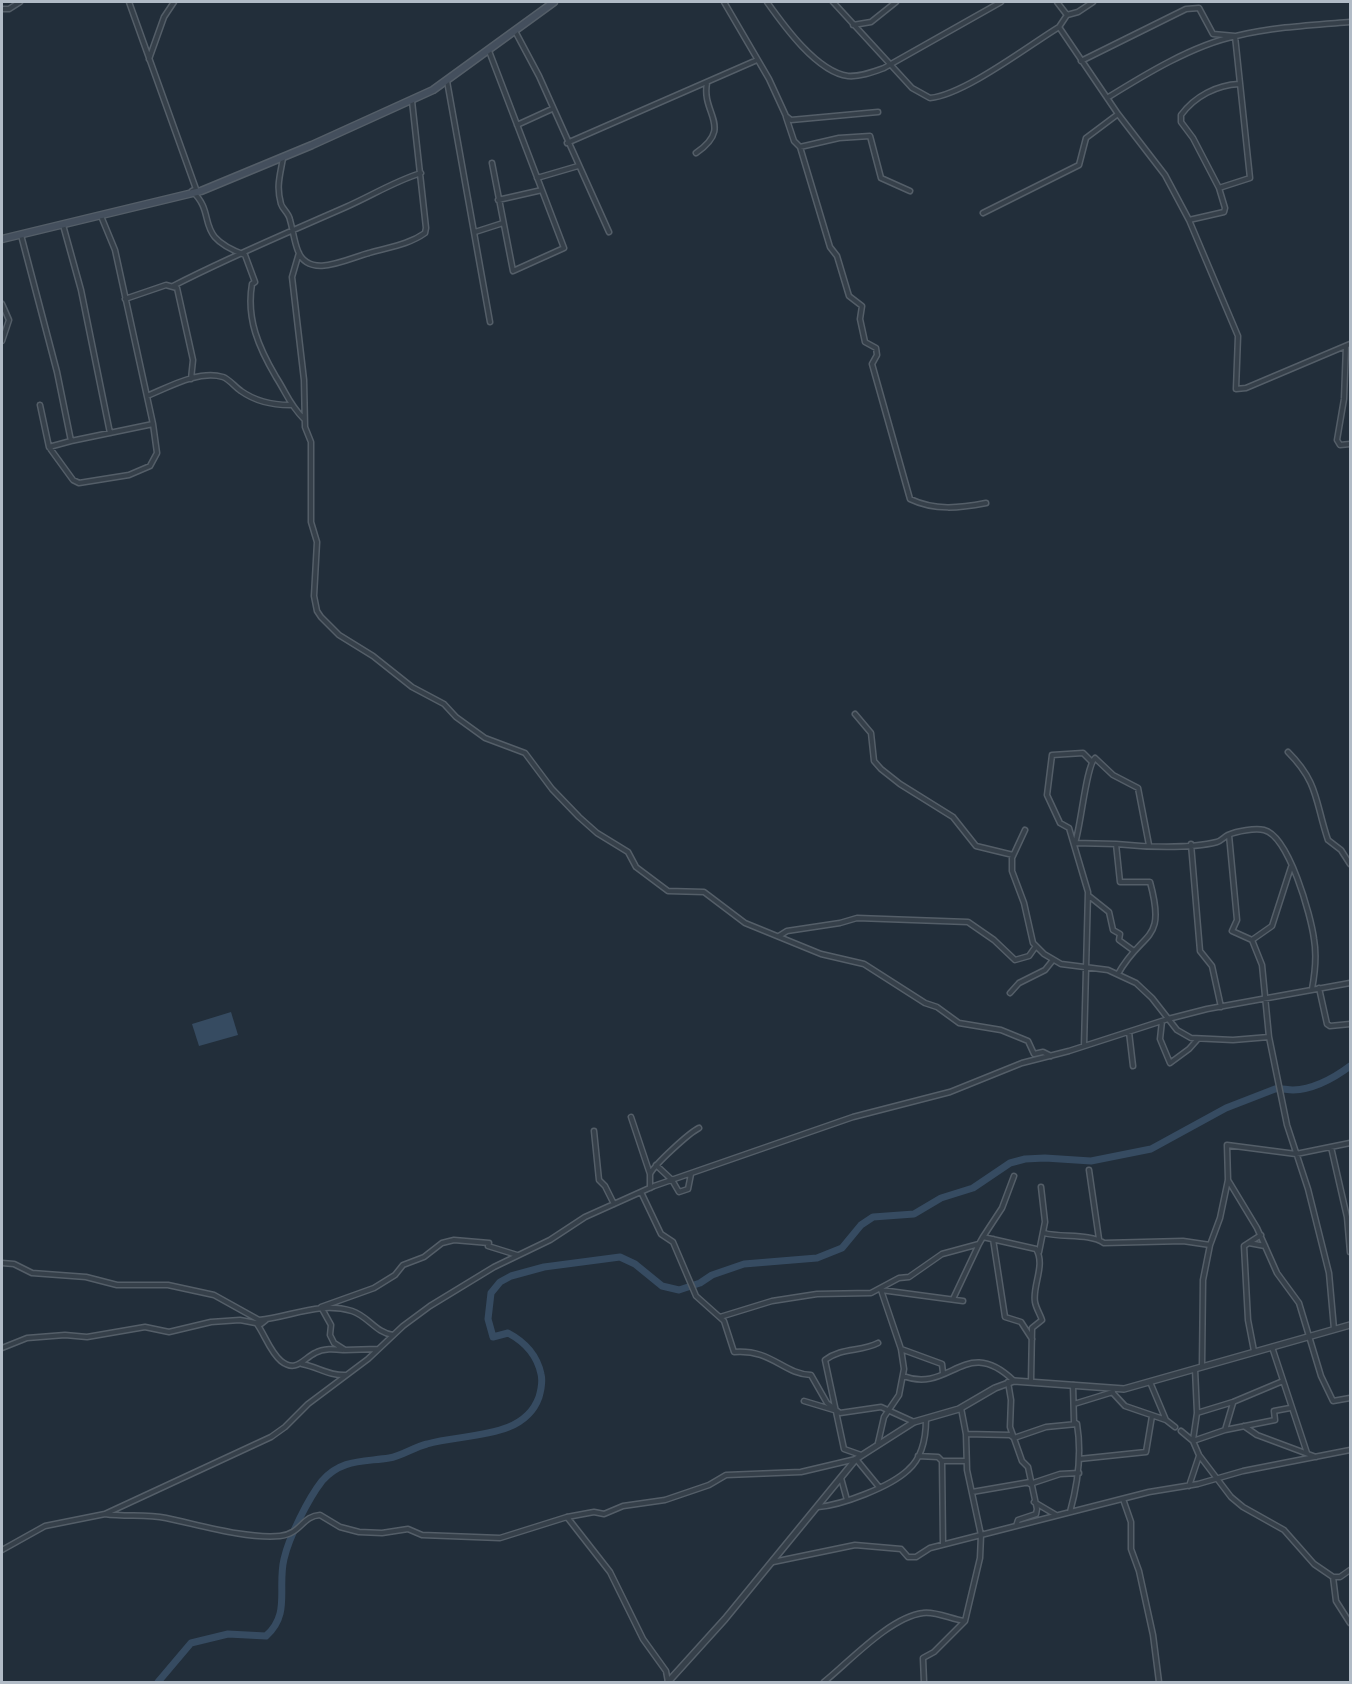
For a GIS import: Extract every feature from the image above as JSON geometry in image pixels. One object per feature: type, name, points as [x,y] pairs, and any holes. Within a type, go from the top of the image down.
[{"type":"main road","points":[[2,239],[101,216],[192,191],[201,191],[283,158],[412,101],[447,81],[554,2]]},
{"type":"street","points":[[2,9],[9,9],[20,2]]},
{"type":"street","points":[[129,2],[196,189],[192,191],[200,199],[207,227],[213,237],[245,255],[254,277],[250,292],[256,339],[290,405],[304,419]]},
{"type":"street","points":[[149,59],[164,17],[174,2]]},
{"type":"street","points":[[724,2],[758,60],[786,116],[794,141],[800,147],[830,247],[842,270],[849,296],[862,306],[860,319],[865,342],[876,348],[877,355],[872,364],[910,499],[922,505],[958,508],[986,503]]},
{"type":"street","points":[[767,2],[796,39],[824,66],[848,76],[868,74],[889,64],[1001,2]]},
{"type":"street","points":[[833,2],[912,88],[925,97],[934,97],[996,69],[1059,27],[1067,15],[1078,12],[1093,2]]},
{"type":"street","points":[[852,25],[866,25],[896,2]]},
{"type":"street","points":[[1058,2],[1067,15]]},
{"type":"street","points":[[1081,62],[1177,12],[1190,8],[1199,8],[1213,34],[1235,36]]},
{"type":"street","points":[[1107,98],[1207,45],[1235,36],[1350,22]]},
{"type":"street","points":[[866,25],[866,40]]},
{"type":"street","points":[[1059,27],[1118,114],[1166,175],[1189,220],[1238,336],[1236,389],[1246,388],[1348,345],[1344,399],[1337,440],[1340,445],[1350,444]]},
{"type":"street","points":[[515,30],[609,232]]},
{"type":"street","points":[[1219,188],[1250,178],[1235,36]]},
{"type":"street","points":[[489,51],[564,248],[513,271],[492,163]]},
{"type":"street","points":[[567,142],[758,60]]},
{"type":"street","points":[[447,81],[490,322]]},
{"type":"street","points":[[696,153],[712,139],[715,131],[716,121],[706,91],[708,83]]},
{"type":"street","points":[[1189,220],[1224,212],[1226,208],[1219,188],[1193,138],[1183,126],[1181,115],[1207,92],[1225,85],[1239,84]]},
{"type":"street","points":[[298,253],[309,264],[321,266],[416,239],[426,233],[412,101]]},
{"type":"street","points":[[517,125],[552,109]]},
{"type":"street","points":[[786,116],[791,120],[878,112]]},
{"type":"street","points":[[983,213],[1079,165],[1086,138],[1118,114]]},
{"type":"street","points":[[800,147],[839,138],[870,136],[881,178],[910,191]]},
{"type":"street","points":[[283,158],[277,182],[282,207],[288,214],[298,253],[292,277],[304,380],[304,419],[311,442],[310,522],[317,542],[314,596],[317,611],[321,617],[339,635],[373,656],[412,687],[444,704],[456,717],[485,738],[525,753],[552,789],[579,817],[597,833],[628,852],[636,867],[668,891],[705,892],[745,923],[821,954],[864,964],[925,1004],[937,1007],[958,1023],[1001,1030],[1028,1041],[1034,1054],[1043,1053],[1052,1056]]},
{"type":"street","points":[[537,178],[578,166]]},
{"type":"street","points":[[125,299],[173,286],[239,253],[372,196],[405,177],[421,173]]},
{"type":"street","points":[[498,200],[542,190]]},
{"type":"street","points":[[40,405],[49,447],[74,480],[79,483],[112,479],[150,466],[157,453],[153,424],[115,250],[101,216]]},
{"type":"street","points":[[475,232],[503,223]]},
{"type":"street","points":[[63,225],[81,290],[110,433]]},
{"type":"street","points":[[21,235],[57,372],[70,441]]},
{"type":"street","points":[[173,286],[177,288],[180,295],[188,330],[194,370],[191,379]]},
{"type":"street","points":[[2,304],[9,320],[2,341]]},
{"type":"street","points":[[147,396],[191,379],[208,376],[225,378],[244,393],[271,405],[290,405]]},
{"type":"street","points":[[49,447],[153,424]]},
{"type":"street","points":[[855,714],[871,733],[874,761],[881,769],[900,784],[953,817],[976,846],[1014,855]]},
{"type":"street","points":[[1288,752],[1308,774],[1318,798],[1328,840],[1341,850],[1350,864]]},
{"type":"street","points":[[1084,1046],[1088,968],[1088,896],[1069,828],[1060,823],[1047,795],[1052,754],[1083,753],[1091,761]]},
{"type":"street","points":[[1091,761],[1095,758],[1113,775],[1138,788],[1149,845]]},
{"type":"street","points":[[1075,843],[1080,830],[1080,813],[1087,791],[1091,761]]},
{"type":"street","points":[[1025,830],[1014,855],[1012,871],[1036,946],[1053,960],[1118,974],[1143,989],[1177,1030],[1197,1040],[1269,1037]]},
{"type":"street","points":[[1075,843],[1191,844],[1218,842],[1229,835],[1264,830],[1280,843],[1291,866],[1314,938],[1312,989]]},
{"type":"street","points":[[1229,835],[1238,920],[1232,932],[1252,940],[1262,965],[1269,1037],[1296,1154],[1308,1189],[1329,1273],[1334,1329]]},
{"type":"street","points":[[1116,844],[1120,882],[1150,882],[1156,907],[1154,928],[1148,939],[1129,954],[1118,974]]},
{"type":"street","points":[[1191,844],[1200,951],[1212,966],[1221,1007]]},
{"type":"street","points":[[1252,940],[1272,926],[1291,866]]},
{"type":"street","points":[[1088,896],[1109,912],[1113,930],[1120,934],[1119,940],[1134,951]]},
{"type":"street","points":[[779,936],[787,931],[840,923],[857,918],[946,921],[968,922],[994,940],[1015,960],[1029,956],[1036,946]]},
{"type":"street","points":[[1010,993],[1019,983],[1046,970],[1053,960]]},
{"type":"street","points":[[2,1550],[45,1526],[105,1514],[271,1437],[285,1427],[308,1404],[348,1375],[416,1315],[452,1292],[518,1256],[536,1249],[585,1217],[650,1188],[853,1117],[950,1092],[1022,1063],[1052,1056],[1168,1019],[1350,983]]},
{"type":"street","points":[[1320,988],[1330,1026],[1350,1024]]},
{"type":"street","points":[[1162,1021],[1160,1039],[1170,1063],[1197,1040]]},
{"type":"street","points":[[1129,1032],[1133,1066]]},
{"type":"street","points":[[630,1117],[650,1174],[650,1188]]},
{"type":"street","points":[[650,1174],[656,1165],[678,1147],[689,1133],[699,1128]]},
{"type":"street","points":[[594,1131],[599,1180],[605,1186],[614,1204]]},
{"type":"street","points":[[1202,1366],[1203,1280],[1209,1245],[1220,1218],[1228,1180],[1227,1144],[1296,1154],[1350,1143]]},
{"type":"street","points":[[1331,1147],[1349,1217],[1350,1252]]},
{"type":"street","points":[[656,1165],[672,1180],[679,1192],[688,1189],[691,1174]]},
{"type":"street","points":[[1089,1170],[1099,1239]]},
{"type":"street","points":[[953,1299],[979,1244],[1002,1208],[1014,1176]]},
{"type":"street","points":[[1228,1180],[1261,1235],[1277,1273],[1299,1303],[1322,1376],[1333,1401],[1350,1398]]},
{"type":"street","points":[[1031,1381],[1032,1328],[1042,1320],[1035,1300],[1039,1280],[1039,1253],[1044,1233],[1041,1187]]},
{"type":"street","points":[[641,1192],[661,1234],[673,1242],[696,1296],[724,1321],[734,1352],[763,1354],[801,1375],[811,1375],[835,1411]]},
{"type":"street","points":[[1044,1233],[1060,1238],[1099,1239],[1104,1243],[1183,1241],[1209,1245]]},
{"type":"street","points":[[1254,1352],[1248,1320],[1244,1246],[1261,1235]]},
{"type":"street","points":[[983,1237],[1036,1249],[1039,1253]]},
{"type":"street","points":[[993,1239],[1005,1317],[1021,1322],[1032,1340]]},
{"type":"street","points":[[2,1348],[27,1338],[65,1335],[87,1337],[145,1327],[169,1332],[211,1322],[251,1318],[259,1320],[321,1307],[374,1288],[395,1275],[403,1265],[424,1257],[442,1243],[454,1240],[489,1243],[488,1246],[518,1256]]},
{"type":"street","points":[[1248,1242],[1266,1246]]},
{"type":"street","points":[[720,1317],[772,1301],[817,1294],[871,1293],[881,1290],[899,1278],[909,1277],[942,1254],[979,1244]]},
{"type":"street","points":[[2,1263],[14,1264],[32,1273],[86,1277],[117,1285],[168,1285],[217,1296],[256,1323],[281,1361],[292,1365],[301,1364],[330,1374],[348,1375]]},
{"type":"street","points":[[881,1290],[963,1301]]},
{"type":"street","points":[[878,1443],[888,1409],[899,1395],[903,1376],[901,1349],[881,1290]]},
{"type":"street","points":[[321,1307],[356,1312],[386,1334],[393,1335]]},
{"type":"street","points":[[321,1307],[331,1325],[330,1335],[334,1343],[345,1350]]},
{"type":"street","points":[[256,1323],[268,1318]]},
{"type":"street","points":[[1074,1404],[1350,1325]]},
{"type":"street","points":[[878,1343],[868,1348],[838,1351],[825,1360],[844,1449],[858,1457],[879,1487]]},
{"type":"street","points":[[1272,1346],[1290,1408],[1307,1453]]},
{"type":"street","points":[[301,1364],[315,1353],[334,1349],[378,1349]]},
{"type":"street","points":[[901,1349],[942,1364],[943,1374]]},
{"type":"street","points":[[903,1376],[927,1381],[958,1367],[987,1363],[1001,1369],[1011,1382],[1009,1419],[1022,1461],[1028,1467],[1036,1514],[1018,1520],[1015,1526]]},
{"type":"street","points":[[1193,1441],[1197,1413],[1195,1369]]},
{"type":"street","points":[[668,1683],[858,1457],[878,1443],[914,1422],[962,1408],[1011,1382],[1031,1381],[1120,1389]]},
{"type":"street","points":[[1197,1413],[1233,1402],[1282,1381]]},
{"type":"street","points":[[1150,1382],[1166,1420]]},
{"type":"street","points":[[1070,1512],[1079,1473],[1073,1385]]},
{"type":"street","points":[[1112,1392],[1121,1404],[1166,1420],[1175,1427]]},
{"type":"street","points":[[804,1401],[840,1413],[871,1407],[888,1409],[914,1422]]},
{"type":"street","points":[[1225,1430],[1233,1402]]},
{"type":"street","points":[[924,1683],[922,1658],[934,1652],[965,1621],[979,1564],[981,1535],[966,1461],[966,1434],[962,1408]]},
{"type":"street","points":[[1193,1441],[1225,1430],[1275,1420],[1274,1411],[1290,1408]]},
{"type":"street","points":[[1079,1459],[1145,1453],[1152,1416]]},
{"type":"street","points":[[818,1507],[847,1500],[879,1487],[909,1470],[924,1445],[927,1417]]},
{"type":"street","points":[[1014,1438],[1046,1427],[1077,1424]]},
{"type":"street","points":[[1245,1426],[1287,1448],[1317,1457]]},
{"type":"street","points":[[1181,1431],[1193,1441],[1199,1455],[1217,1479],[1243,1506],[1284,1530],[1314,1564],[1333,1577],[1340,1577],[1350,1569]]},
{"type":"street","points":[[966,1434],[1010,1435],[1014,1438]]},
{"type":"street","points":[[772,1562],[864,1545],[901,1549],[908,1557],[916,1557],[930,1548],[1070,1512],[1350,1450]]},
{"type":"street","points":[[1189,1486],[1199,1455]]},
{"type":"street","points":[[918,1456],[938,1457],[942,1461],[966,1461]]},
{"type":"street","points":[[105,1514],[166,1518],[201,1527],[271,1536],[294,1533],[307,1520],[320,1515],[340,1527],[359,1532],[382,1533],[408,1529],[422,1535],[495,1538],[514,1535],[567,1517],[594,1512],[604,1514],[623,1506],[665,1500],[709,1485],[726,1475],[801,1472],[858,1457]]},
{"type":"street","points":[[942,1461],[943,1545]]},
{"type":"street","points":[[972,1492],[1030,1483],[1060,1474],[1079,1473]]},
{"type":"street","points":[[841,1478],[847,1500]]},
{"type":"street","points":[[1123,1499],[1131,1522],[1131,1549],[1139,1571],[1153,1635],[1159,1683]]},
{"type":"street","points":[[1034,1502],[1056,1516]]},
{"type":"street","points":[[567,1517],[610,1572],[643,1639],[666,1671],[668,1683]]},
{"type":"street","points":[[1333,1577],[1336,1601],[1350,1623]]},
{"type":"street","points":[[824,1683],[876,1638],[909,1617],[927,1613],[965,1621]]},
{"type":"water","points":[[231,1012],[238,1035],[199,1046],[192,1024]]},
{"type":"waterway","points":[[158,1682],[191,1643],[228,1634],[266,1636],[274,1628],[281,1610],[282,1570],[290,1540],[311,1498],[329,1474],[345,1465],[394,1457],[427,1444],[507,1428],[520,1421],[531,1411],[539,1397],[542,1380],[537,1361],[525,1345],[508,1333],[493,1337],[488,1319],[491,1293],[500,1282],[511,1276],[544,1267],[620,1257],[635,1264],[662,1286],[679,1290],[744,1264],[817,1258],[842,1248],[861,1225],[873,1217],[914,1214],[941,1198],[973,1188],[1010,1163],[1025,1159],[1045,1158],[1091,1161],[1151,1149],[1226,1108],[1275,1089],[1293,1090],[1316,1085],[1331,1079],[1350,1066]]}]
